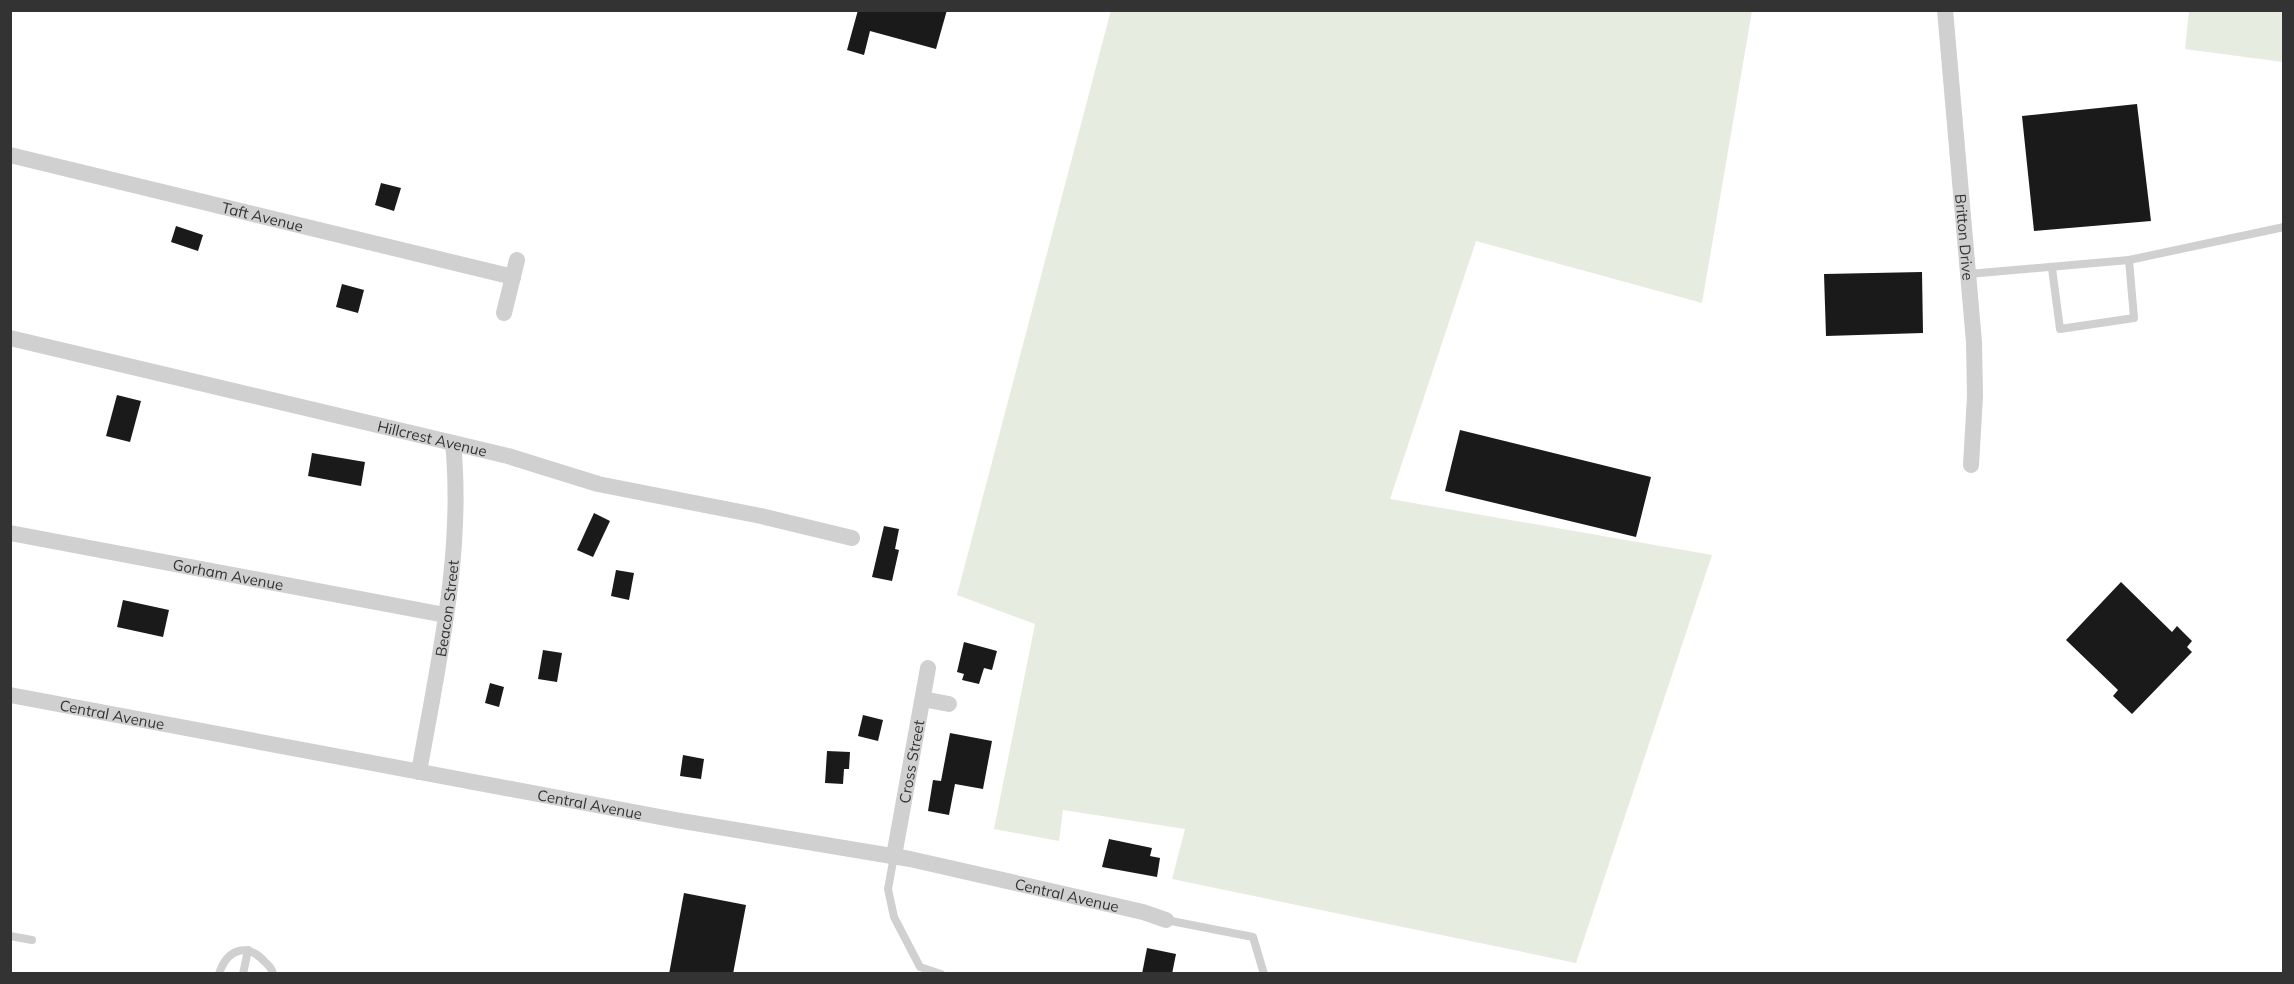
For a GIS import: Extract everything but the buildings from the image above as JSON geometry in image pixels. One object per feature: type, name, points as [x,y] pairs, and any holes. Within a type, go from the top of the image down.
[{"type":"street","name":"Britton Drive","points":[[1945,10],[1969,274],[1975,370],[1971,465]]},
{"type":"street","name":"Taft Avenue","points":[[10,154],[515,269],[504,313]]},
{"type":"street","name":"Hillcrest Avenue","points":[[10,338],[526,461],[597,484],[761,516],[852,538]]},
{"type":"street","name":"Beacon Street","points":[[419,772],[445,615],[456,500],[453,443]]},
{"type":"street","name":"Gorham Avenue","points":[[10,533],[445,615]]},
{"type":"street","name":"Cross Street","points":[[894,856],[928,668]]},
{"type":"street","name":"Central Avenue","points":[[10,695],[676,820],[894,856],[1143,912],[1166,920]]},
{"type":"street","points":[[923,699],[949,704]]},
{"type":"lane","points":[[1969,274],[2129,260],[2283,227]]},
{"type":"lane","points":[[2052,268],[2060,329],[2134,318],[2129,260]]},
{"type":"lane","points":[[894,856],[888,889],[894,917],[920,967],[941,974]]},
{"type":"lane","points":[[1166,920],[1253,937],[1264,974]]},
{"type":"lane","points":[[10,936],[32,940]]},
{"type":"lane","points":[[243,974],[248,950]]},
{"type":"lane","points":[[219,974],[225,959],[236,951],[248,950],[261,957],[272,969],[273,974]]},
{"type":"shaded area","points":[[1111,10],[1752,11],[1702,303],[1476,241],[1390,499],[1712,555],[1576,963],[1172,879],[1185,829],[1063,810],[1059,841],[994,829],[1035,624],[957,595]]},
{"type":"shaded area","points":[[2189,11],[2283,11],[2283,62],[2185,49]]}]
